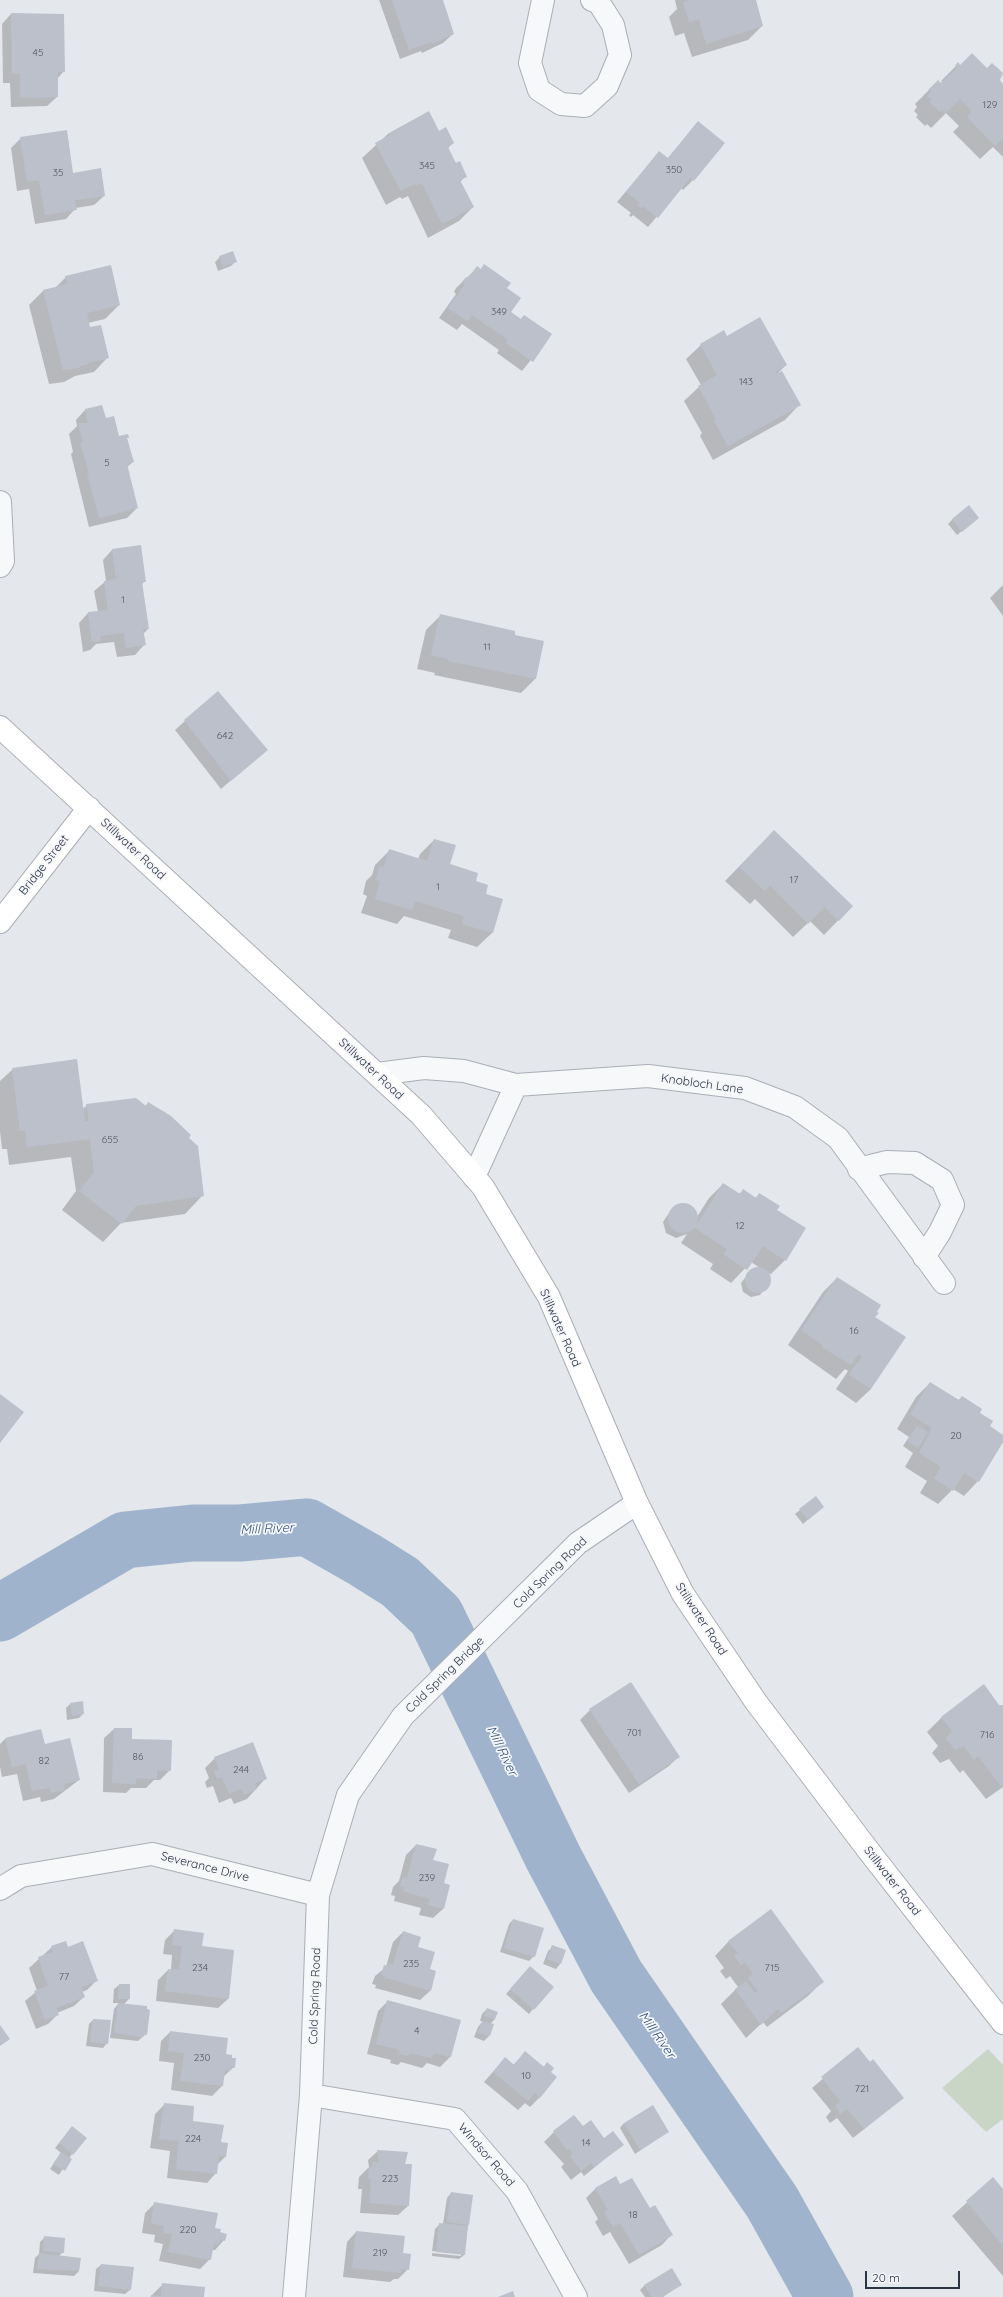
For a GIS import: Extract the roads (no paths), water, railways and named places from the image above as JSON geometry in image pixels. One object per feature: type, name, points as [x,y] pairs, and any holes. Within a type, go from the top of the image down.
[{"type":"main road","name":"Stillwater Road","points":[[0,727],[421,1115],[483,1187],[549,1298],[637,1503],[683,1594],[756,1702],[868,1850],[1003,2023]]},
{"type":"main road","name":"Bridge Street","points":[[0,922],[89,808]]},
{"type":"street","points":[[543,0],[530,63],[539,90],[561,104],[585,106],[607,86],[620,55],[614,24],[599,3],[592,0]]},
{"type":"street","points":[[0,502],[3,561],[0,566]]},
{"type":"street","name":"Knobloch Lane","points":[[377,1074],[424,1068],[464,1071],[516,1084],[648,1076],[745,1088],[795,1107],[838,1138],[859,1169],[944,1283]]},
{"type":"street","points":[[474,1177],[516,1084]]},
{"type":"street","points":[[859,1169],[887,1162],[915,1163],[942,1180],[953,1205],[940,1232],[924,1256]]},
{"type":"street","name":"Cold Spring Road","points":[[487,1634],[578,1543],[637,1503]]},
{"type":"street","name":"Cold Spring Bridge","points":[[403,1716],[487,1634]]},
{"type":"street","name":"Cold Spring Road","points":[[294,2297],[311,2095],[318,1895],[348,1795],[403,1716]]},
{"type":"street","name":"Severance Drive","points":[[0,1889],[20,1876],[152,1854],[318,1895]]},
{"type":"street","name":"Windsor Road","points":[[311,2095],[456,2119],[517,2191],[576,2297]]},
{"type":"waterway","name":"Mill River","points":[[0,1613],[125,1540],[193,1533],[240,1533],[307,1527],[400,1582],[436,1616],[553,1857],[616,1976],[772,2202],[825,2297]]}]
